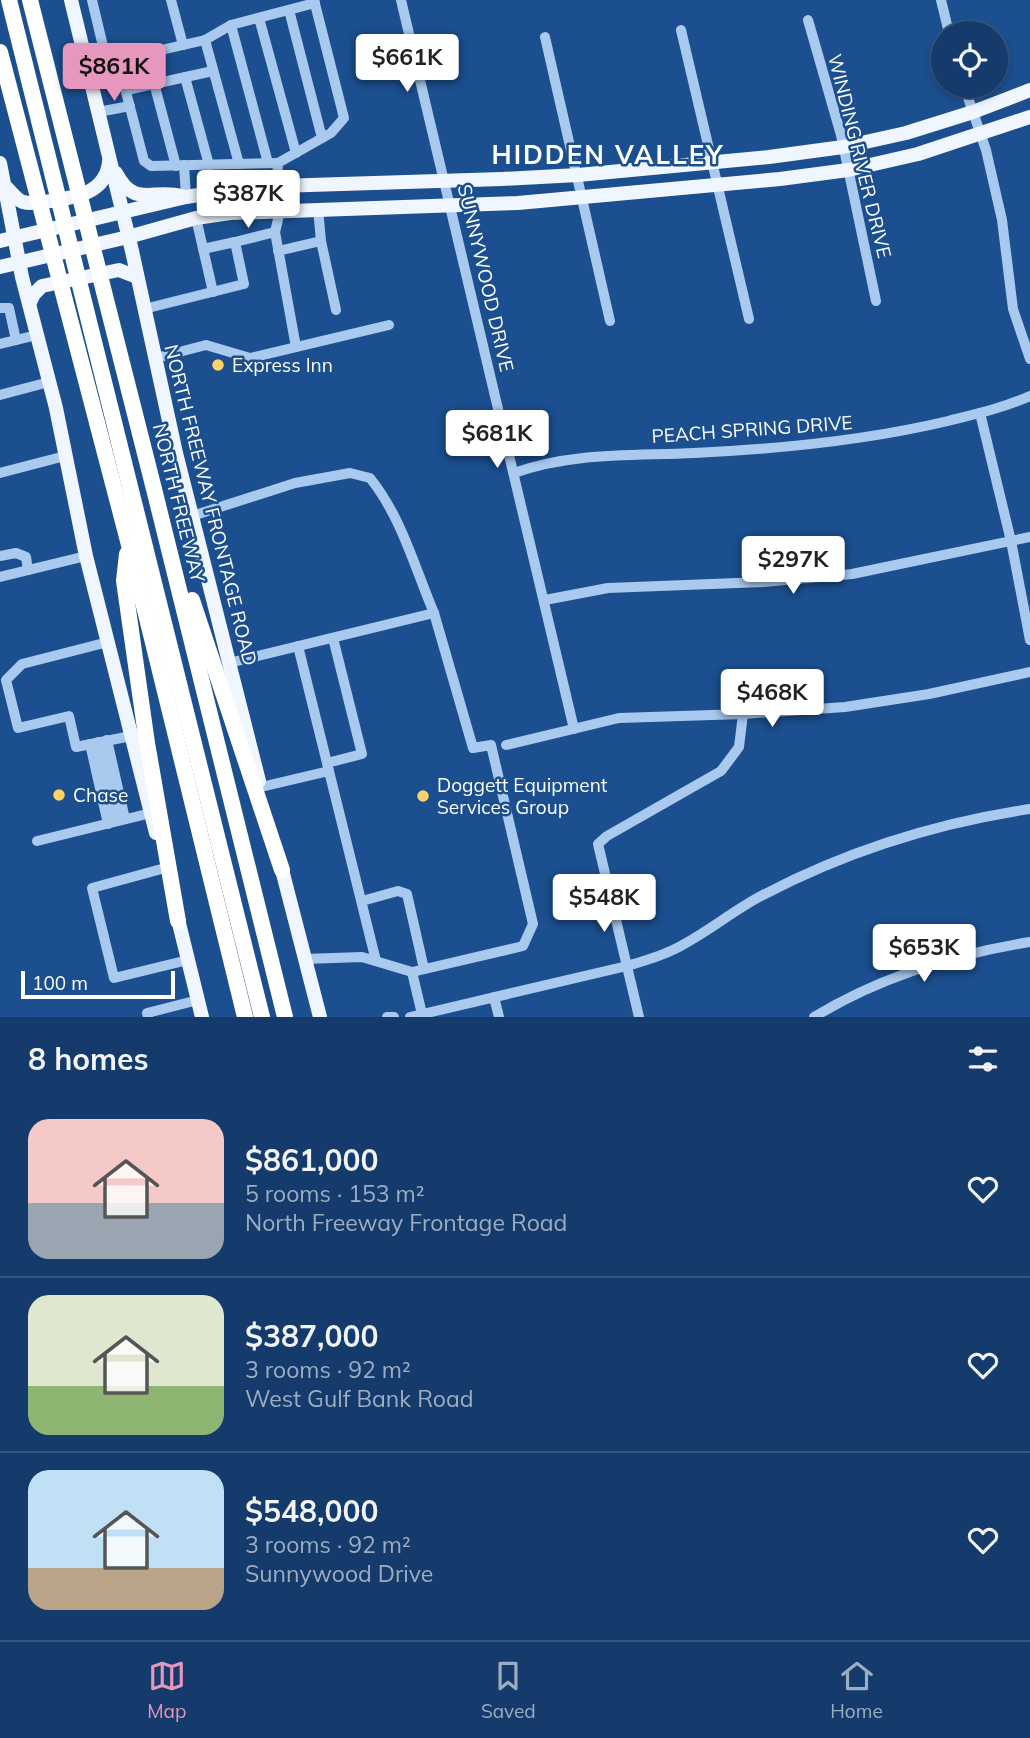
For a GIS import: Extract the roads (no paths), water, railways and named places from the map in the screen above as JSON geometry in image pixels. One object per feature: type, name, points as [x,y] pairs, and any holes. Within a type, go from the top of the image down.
[{"type":"highway","points":[[9,0],[262,1017]]},
{"type":"highway","name":"NORTH FREEWAY","points":[[30,0],[285,1017]]},
{"type":"highway","points":[[0,52],[128,541],[245,1017]]},
{"type":"highway","points":[[154,489],[282,870]]},
{"type":"highway","points":[[128,541],[124,581],[147,743],[178,921]]},
{"type":"main road","name":"NORTH FREEWAY FRONTAGE ROAD","points":[[71,0],[192,516],[320,1017]]},
{"type":"main road","points":[[0,241],[235,188],[578,175],[844,147],[906,133],[973,112],[1030,90]]},
{"type":"main road","points":[[0,267],[196,218],[230,213],[518,203],[848,170],[918,154],[1030,117]]},
{"type":"main road","points":[[6,187],[22,202],[71,198],[91,191],[102,182],[108,172],[109,159]]},
{"type":"main road","points":[[109,159],[122,185],[133,194],[146,196],[167,192],[186,197]]},
{"type":"main road","points":[[0,163],[86,556],[202,1017]]},
{"type":"main road","points":[[277,186],[280,211]]},
{"type":"main road","points":[[0,201],[6,187]]},
{"type":"main road","points":[[29,304],[42,286],[119,270],[137,277]]},
{"type":"street","points":[[92,0],[107,63]]},
{"type":"street","points":[[171,0],[183,45]]},
{"type":"street","name":"SUNNYWOOD DRIVE","points":[[401,0],[574,729]]},
{"type":"street","points":[[941,0],[947,21]]},
{"type":"street","points":[[87,67],[205,40],[231,25],[315,2],[344,118],[331,133],[273,163],[150,166],[144,161],[126,92],[213,71]]},
{"type":"street","points":[[289,10],[322,138]]},
{"type":"street","points":[[259,18],[296,153]]},
{"type":"street","name":"WINDING RIVER DRIVE","points":[[808,20],[844,147],[876,300]]},
{"type":"street","points":[[231,25],[273,163],[277,186]]},
{"type":"street","points":[[681,30],[749,319]]},
{"type":"street","points":[[545,37],[610,321]]},
{"type":"street","points":[[205,40],[239,164]]},
{"type":"street","points":[[146,53],[180,166],[186,197]]},
{"type":"street","points":[[185,77],[209,165]]},
{"type":"street","points":[[968,98],[981,135],[1002,220],[1013,309],[1030,359]]},
{"type":"street","points":[[98,112],[130,106]]},
{"type":"street","points":[[318,209],[321,241],[337,310]]},
{"type":"street","points":[[280,211],[275,232],[296,347]]},
{"type":"street","points":[[196,218],[213,292]]},
{"type":"street","points":[[203,250],[275,232]]},
{"type":"street","points":[[278,251],[321,241]]},
{"type":"street","points":[[144,309],[244,284],[235,242]]},
{"type":"street","points":[[16,340],[5,308],[29,304]]},
{"type":"street","points":[[156,358],[206,345],[250,358],[389,325]]},
{"type":"street","points":[[0,344],[37,335]]},
{"type":"street","points":[[0,395],[49,382]]},
{"type":"street","name":"PEACH SPRING DRIVE","points":[[514,473],[587,457],[691,454],[822,445],[898,433],[980,413],[1030,396]]},
{"type":"street","points":[[980,413],[1011,541],[1030,640]]},
{"type":"street","points":[[0,473],[65,456]]},
{"type":"street","points":[[192,516],[295,484],[350,473],[370,478],[385,497],[403,532],[434,613],[473,748],[491,745],[533,924],[523,946],[412,972],[362,957],[305,959]]},
{"type":"street","points":[[545,600],[608,588],[763,582],[852,574],[1030,537]]},
{"type":"street","points":[[0,556],[16,553],[26,557],[28,570]]},
{"type":"street","points":[[0,577],[86,556]]},
{"type":"street","points":[[229,663],[434,613]]},
{"type":"street","points":[[261,787],[362,754],[333,638]]},
{"type":"street","points":[[108,642],[22,664],[6,680],[18,728],[69,716],[76,747],[131,736]]},
{"type":"street","points":[[298,646],[376,961]]},
{"type":"street","points":[[506,745],[620,718],[743,714],[878,702],[1030,672]]},
{"type":"street","points":[[639,1017],[598,844],[607,836],[721,771],[739,747],[743,714]]},
{"type":"street","points":[[98,742],[117,822]]},
{"type":"street","points":[[98,742],[117,822]]},
{"type":"street","points":[[412,972],[417,1016],[627,966],[685,944],[761,897],[862,850],[975,817],[1030,809]]},
{"type":"street","points":[[37,841],[151,813]]},
{"type":"street","points":[[165,868],[92,888],[114,978],[188,960]]},
{"type":"street","points":[[362,901],[398,891],[407,894],[424,969]]},
{"type":"street","points":[[814,1017],[885,981],[940,962],[1030,942]]},
{"type":"street","points":[[494,997],[499,1017]]},
{"type":"street","points":[[148,1017],[147,1013],[173,1012],[198,1000]]},
{"type":"street","points":[[465,1004],[468,1017]]},
{"type":"street","points":[[387,1017],[394,1017]]},
{"type":"place","name":"Express Inn","points":[[218,365]]},
{"type":"place","name":"Chase","points":[[59,795]]},
{"type":"place","name":"Doggett Equipment Services Group","points":[[423,796]]},
{"type":"district","name":"HIDDEN VALLEY","points":[[608,154]]}]
